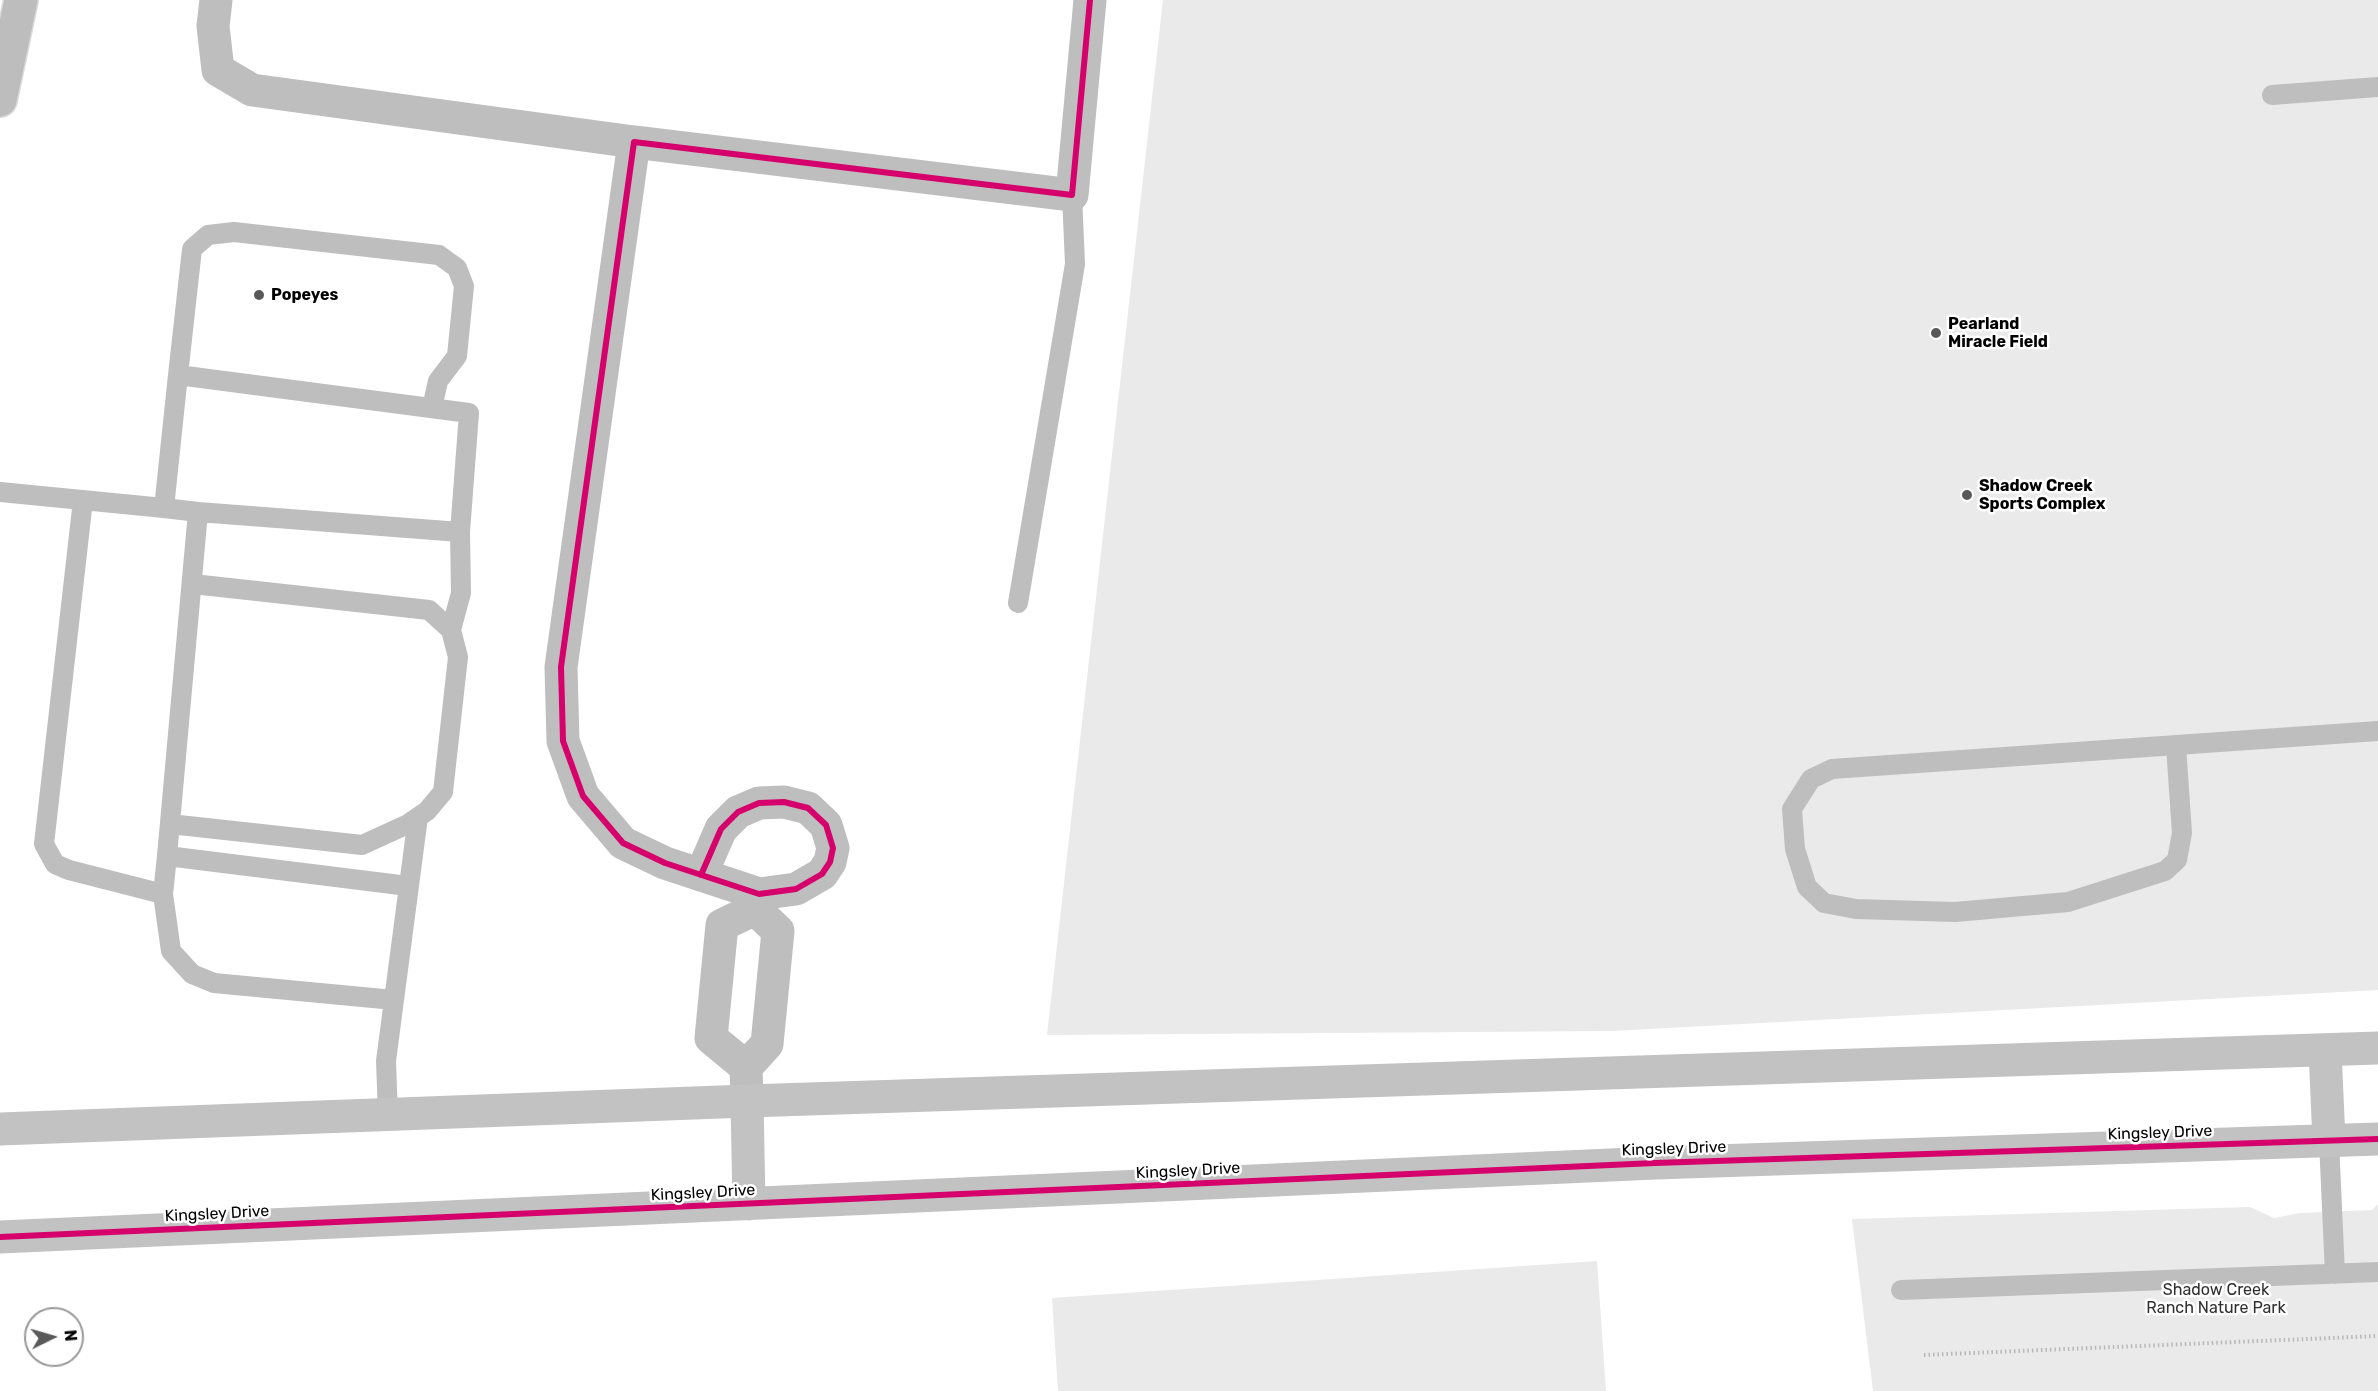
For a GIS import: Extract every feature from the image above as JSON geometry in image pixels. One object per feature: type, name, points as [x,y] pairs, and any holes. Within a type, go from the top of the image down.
[{"type":"main road","points":[[0,100],[21,0]]},
{"type":"street","points":[[216,0],[213,26],[218,70],[252,90],[634,142],[1072,195],[1090,0]]},
{"type":"street","points":[[634,142],[561,667],[563,741],[583,796],[623,843],[757,901],[778,931],[767,1044],[746,1067],[749,1204]]},
{"type":"street","points":[[701,875],[721,829],[738,812],[759,803],[784,802],[808,808],[826,825],[834,848],[830,862],[822,874],[796,889],[757,901],[722,925],[711,1038],[746,1067]]},
{"type":"street","points":[[0,1129],[747,1101],[2378,1048]]},
{"type":"street","points":[[2325,1050],[2329,1141]]},
{"type":"street","name":"Kingsley Drive","points":[[0,1237],[1655,1163],[2378,1139]]},
{"type":"lane","points":[[2272,95],[2378,87]]},
{"type":"lane","points":[[1018,603],[1075,264],[1072,195]]},
{"type":"lane","points":[[164,508],[192,249],[208,235],[234,232],[439,255],[457,268],[464,286],[457,356],[438,381],[432,408]]},
{"type":"lane","points":[[170,825],[362,845],[418,817],[427,811],[443,792],[458,657],[452,630],[461,593],[460,532],[469,413],[178,375]]},
{"type":"lane","points":[[0,492],[198,512],[460,532]]},
{"type":"lane","points":[[83,500],[44,844],[55,864],[69,870],[162,894]]},
{"type":"lane","points":[[198,512],[162,894],[171,951],[192,974],[214,983],[394,1000]]},
{"type":"lane","points":[[193,584],[429,610],[452,630]]},
{"type":"lane","points":[[2176,746],[2182,833],[2176,860],[2165,871],[2068,903],[1955,912],[1856,909],[1824,903],[1807,887],[1795,849],[1792,809],[1810,779],[1832,769],[2378,731]]},
{"type":"lane","points":[[388,1115],[386,1061],[418,817]]},
{"type":"lane","points":[[167,856],[408,886]]},
{"type":"lane","points":[[2329,1141],[2335,1274]]},
{"type":"lane","points":[[1901,1290],[2378,1272]]},
{"type":"path","points":[[1924,1355],[2378,1336]]},
{"type":"green space","name":"Shadow Creek Sports Complex","points":[[1163,0],[2378,0],[2378,990],[1612,1031],[1047,1035]]},
{"type":"green space","name":"Shadow Creek Ranch Nature Park","points":[[2378,1204],[2378,1391],[1873,1391],[1852,1219],[2250,1207],[2274,1218],[2300,1213],[2372,1210]]},
{"type":"green space","points":[[1597,1261],[1606,1391],[1058,1391],[1052,1298]]},
{"type":"cycle path","points":[[701,875],[721,829],[738,812],[759,803],[784,802],[808,808],[826,825],[833,848],[830,862],[822,874],[796,889],[759,894],[665,863],[623,843],[583,796],[563,741],[561,667],[634,142],[1072,195],[1090,0]]},
{"type":"cycle path","points":[[0,1237],[1655,1163],[2378,1139]]},
{"type":"place","name":"Popeyes","points":[[259,295]]},
{"type":"place","name":"Pearland Miracle Field","points":[[1936,333]]},
{"type":"place","name":"Shadow Creek Sports Complex","points":[[1967,495]]}]
